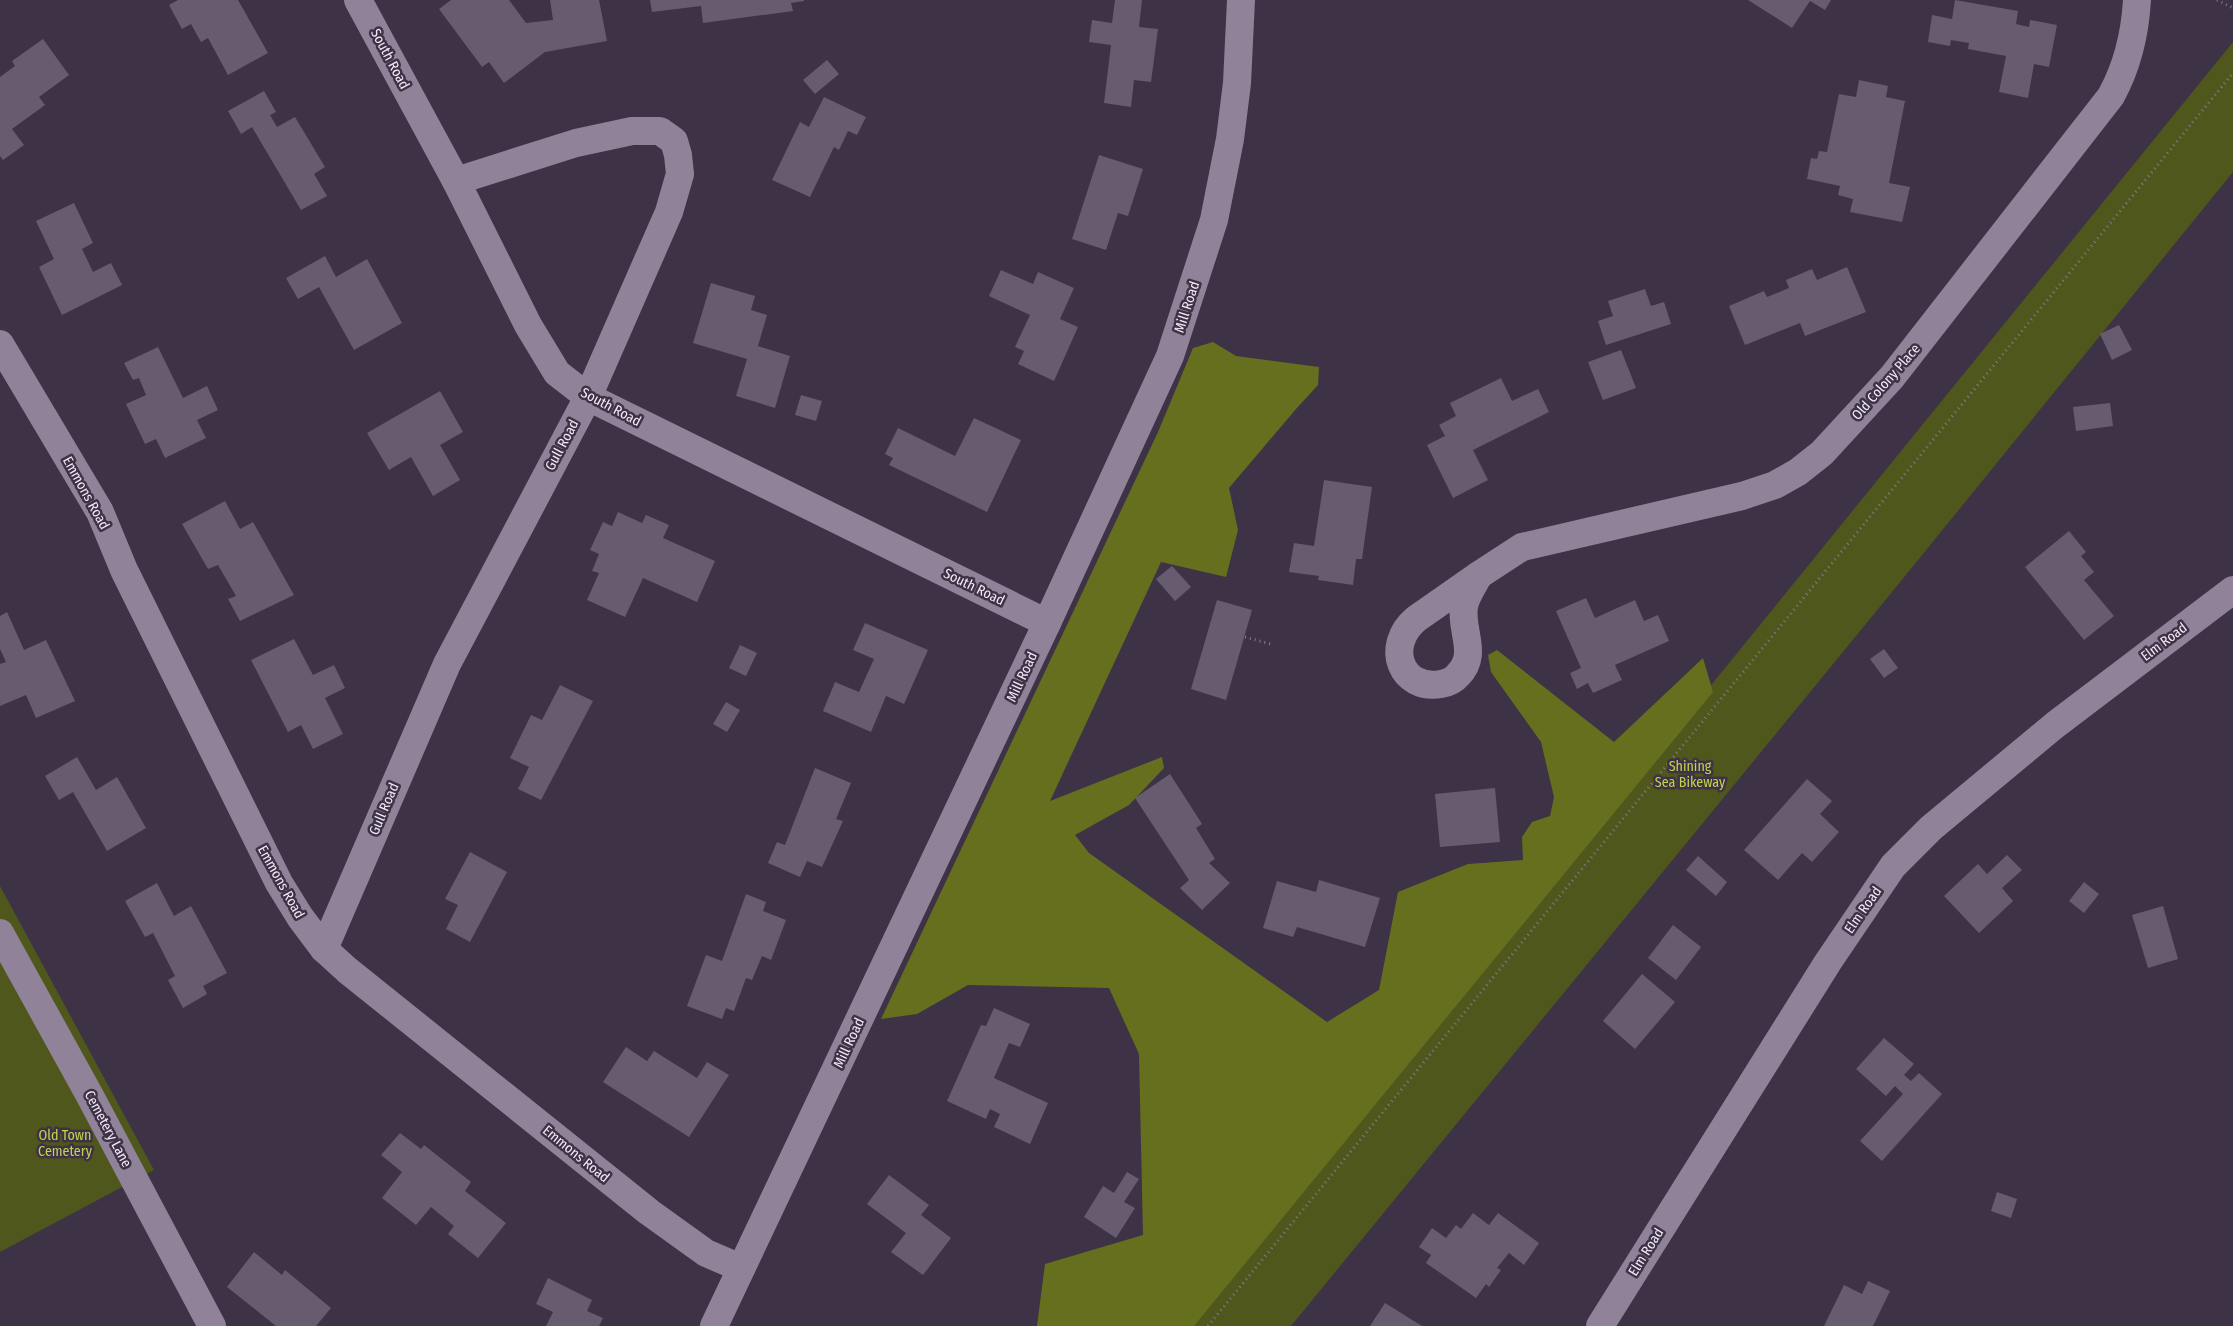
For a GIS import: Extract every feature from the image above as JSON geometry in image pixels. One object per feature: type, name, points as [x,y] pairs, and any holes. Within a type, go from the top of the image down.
[{"type":"street","name":"South Road","points":[[358,0],[456,181],[528,325],[557,373],[588,397],[1048,622]]},
{"type":"street","name":"Mill Road","points":[[714,1326],[1155,392],[1185,314],[1214,220],[1230,139],[1237,83],[1241,0]]},
{"type":"street","name":"Old Colony Place","points":[[1479,575],[1522,547],[1742,496],[1775,485],[1798,472],[1822,453],[1892,377],[2111,96],[2121,78],[2128,53],[2137,0]]},
{"type":"street","name":"Gull Road","points":[[324,949],[447,664],[588,397],[669,212],[680,174],[674,141],[660,131],[632,131],[576,143],[456,181]]},
{"type":"street","name":"Emmons Road","points":[[0,344],[100,512],[124,570],[275,875],[300,917],[324,949],[347,970],[649,1212],[706,1253],[742,1268]]},
{"type":"street","name":"Elm Road","points":[[1600,1326],[1832,954],[1894,866],[1931,828],[2055,725],[2233,590]]},
{"type":"street","name":"Cemetery Lane","points":[[0,933],[95,1104],[212,1326]]},
{"type":"path","points":[[2217,0],[2233,8]]},
{"type":"path","points":[[1208,1326],[2233,74]]},
{"type":"path","points":[[1245,637],[1274,645]]},
{"type":"green space","name":"Shining Sea Bikeway","points":[[2233,42],[2233,172],[1291,1326],[1191,1326]]},
{"type":"green space","points":[[1213,342],[1236,356],[1319,367],[1318,385],[1229,488],[1238,530],[1226,577],[1161,562],[1050,801],[1162,757],[1164,768],[1129,805],[1075,835],[1089,853],[1327,1022],[1379,990],[1398,892],[1468,864],[1523,860],[1522,837],[1532,822],[1550,816],[1554,797],[1541,742],[1491,672],[1488,655],[1497,650],[1614,742],[1703,658],[1713,692],[1194,1326],[1037,1326],[1045,1264],[1143,1235],[1139,1054],[1109,988],[968,985],[917,1014],[881,1019],[1158,432],[1193,348]]},
{"type":"green space","name":"Old Town Cemetery","points":[[0,886],[154,1170],[0,1252]]},
{"type":"building","points":[[178,0],[238,0],[268,53],[228,75],[208,38],[201,42],[191,24],[182,29],[169,5]]},
{"type":"building","points":[[451,0],[509,0],[526,23],[553,20],[550,0],[599,0],[607,41],[545,52],[504,83],[489,62],[482,67],[439,9]]},
{"type":"building","points":[[650,0],[804,1],[791,3],[793,11],[703,23],[701,6],[652,12]]},
{"type":"building","points":[[1115,0],[1142,0],[1139,27],[1158,29],[1151,82],[1134,80],[1131,107],[1104,103],[1111,45],[1089,42],[1092,20],[1112,23]]},
{"type":"building","points":[[1748,0],[1831,0],[1825,10],[1810,1],[1792,28]]},
{"type":"building","points":[[1955,0],[2018,11],[2016,24],[2029,27],[2030,20],[2057,25],[2049,67],[2034,64],[2028,98],[1999,92],[2006,56],[1968,49],[1969,43],[1951,40],[1950,46],[1928,42],[1932,15],[1952,19]]},
{"type":"building","points":[[43,39],[69,75],[39,97],[45,105],[12,129],[24,145],[3,160],[0,156],[0,77],[15,66],[12,61]]},
{"type":"building","points":[[827,60],[839,74],[815,94],[803,80]]},
{"type":"building","points":[[1859,80],[1888,86],[1886,97],[1905,101],[1889,183],[1910,187],[1902,222],[1850,212],[1853,199],[1838,195],[1840,186],[1807,179],[1811,158],[1817,159],[1819,151],[1827,152],[1839,94],[1856,97]]},
{"type":"building","points":[[264,91],[276,112],[270,115],[277,127],[295,117],[325,167],[314,174],[327,196],[301,210],[252,127],[241,134],[228,111]]},
{"type":"building","points":[[824,97],[866,117],[857,135],[848,131],[839,150],[834,147],[810,197],[772,180],[800,122],[809,127]]},
{"type":"building","points":[[1099,155],[1143,169],[1128,216],[1118,213],[1106,250],[1072,239]]},
{"type":"building","points":[[74,203],[93,243],[82,249],[93,272],[111,263],[122,285],[62,315],[39,267],[54,259],[36,221]]},
{"type":"building","points":[[325,256],[336,277],[367,259],[402,323],[354,350],[319,287],[298,299],[286,278]]},
{"type":"building","points":[[1847,267],[1866,312],[1805,336],[1800,323],[1745,345],[1729,306],[1764,291],[1767,297],[1789,288],[1786,280],[1812,269],[1817,280]]},
{"type":"building","points":[[1001,270],[1033,284],[1038,272],[1074,288],[1060,319],[1078,327],[1054,381],[1018,364],[1024,351],[1015,347],[1030,315],[989,296]]},
{"type":"building","points":[[711,283],[755,296],[751,310],[767,315],[758,346],[790,356],[775,408],[736,396],[747,359],[693,343]]},
{"type":"building","points":[[1645,289],[1651,306],[1664,302],[1671,324],[1606,345],[1598,321],[1613,316],[1608,301]]},
{"type":"building","points":[[2119,325],[2132,350],[2112,360],[2100,334]]},
{"type":"building","points":[[158,347],[183,398],[207,386],[218,410],[197,420],[206,438],[165,458],[156,439],[145,444],[126,404],[146,395],[139,378],[133,380],[124,363]]},
{"type":"building","points":[[1621,350],[1636,388],[1603,400],[1588,362]]},
{"type":"building","points":[[1501,378],[1512,401],[1538,389],[1549,412],[1473,450],[1488,480],[1453,498],[1427,445],[1445,436],[1439,425],[1456,416],[1450,403]]},
{"type":"building","points":[[440,391],[463,432],[440,445],[460,480],[433,496],[411,457],[389,470],[367,433]]},
{"type":"building","points":[[801,395],[822,401],[816,421],[795,415]]},
{"type":"building","points":[[2110,403],[2113,426],[2076,431],[2073,407]]},
{"type":"building","points":[[974,418],[1021,440],[987,512],[889,465],[893,458],[885,454],[898,428],[955,456]]},
{"type":"building","points":[[1324,480],[1372,487],[1362,559],[1356,559],[1353,585],[1318,580],[1319,576],[1289,572],[1294,543],[1314,546]]},
{"type":"building","points":[[225,501],[240,529],[253,522],[294,595],[240,621],[228,599],[236,596],[218,565],[208,569],[182,524]]},
{"type":"building","points":[[618,512],[642,523],[646,515],[669,525],[663,538],[715,561],[697,602],[643,578],[625,617],[587,600],[599,573],[592,571],[599,554],[590,550],[603,522],[612,526]]},
{"type":"building","points":[[2069,531],[2086,552],[2081,556],[2094,572],[2084,580],[2114,616],[2084,640],[2025,567]]},
{"type":"building","points":[[1172,566],[1191,587],[1175,601],[1156,579]]},
{"type":"building","points":[[1586,598],[1595,618],[1635,600],[1644,621],[1658,615],[1669,641],[1615,665],[1622,680],[1593,693],[1588,683],[1577,689],[1570,673],[1581,668],[1556,611]]},
{"type":"building","points":[[1217,600],[1252,610],[1226,700],[1191,689]]},
{"type":"building","points":[[7,612],[24,650],[46,640],[75,701],[36,718],[26,695],[0,706],[0,664],[6,662],[0,649],[0,616]]},
{"type":"building","points":[[865,623],[928,650],[904,704],[886,696],[871,732],[823,711],[835,682],[859,692],[874,659],[853,650]]},
{"type":"building","points":[[294,639],[313,675],[334,665],[345,688],[325,698],[343,734],[313,749],[301,725],[288,732],[251,660]]},
{"type":"building","points":[[740,645],[757,653],[746,676],[729,668]]},
{"type":"building","points":[[1884,649],[1898,668],[1884,678],[1870,659]]},
{"type":"building","points":[[560,685],[593,701],[541,800],[518,789],[529,767],[510,758],[531,715],[542,720]]},
{"type":"building","points":[[726,702],[740,710],[727,732],[713,724]]},
{"type":"building","points":[[77,757],[96,790],[117,777],[146,828],[107,851],[73,792],[59,800],[45,776]]},
{"type":"building","points":[[815,768],[851,783],[836,819],[843,821],[822,867],[807,861],[800,877],[768,863],[777,842],[785,845]]},
{"type":"building","points":[[1170,774],[1202,824],[1196,828],[1215,859],[1209,863],[1230,883],[1202,910],[1180,888],[1189,880],[1135,798]]},
{"type":"building","points":[[1807,779],[1832,801],[1820,814],[1839,832],[1812,862],[1802,853],[1778,880],[1744,850]]},
{"type":"building","points":[[1495,788],[1500,842],[1440,847],[1435,794]]},
{"type":"building","points":[[470,852],[507,872],[470,942],[446,929],[458,905],[445,899]]},
{"type":"building","points":[[2007,855],[2022,870],[2002,888],[2013,901],[1979,933],[1944,896],[1978,864],[1987,874]]},
{"type":"building","points":[[1698,856],[1727,882],[1716,896],[1686,870]]},
{"type":"building","points":[[1319,880],[1380,898],[1365,947],[1297,927],[1293,937],[1263,928],[1277,881],[1316,892]]},
{"type":"building","points":[[2084,882],[2099,894],[2084,913],[2069,901]]},
{"type":"building","points":[[157,883],[174,916],[191,906],[227,973],[203,986],[207,994],[183,1008],[168,980],[175,976],[153,933],[145,937],[125,901]]},
{"type":"building","points":[[746,894],[766,902],[763,911],[786,920],[771,960],[762,956],[752,980],[746,978],[734,1011],[726,1008],[722,1019],[687,1006],[706,955],[722,961]]},
{"type":"building","points":[[2163,906],[2178,959],[2148,968],[2132,915]]},
{"type":"building","points":[[1673,925],[1701,947],[1676,980],[1648,958]]},
{"type":"building","points":[[1642,974],[1675,1002],[1635,1049],[1603,1021]]},
{"type":"building","points":[[994,1008],[1030,1024],[1020,1047],[1009,1043],[994,1078],[1048,1103],[1030,1144],[994,1127],[1000,1114],[990,1109],[986,1119],[947,1101],[981,1025],[986,1026]]},
{"type":"building","points":[[1884,1038],[1914,1064],[1904,1075],[1911,1081],[1919,1073],[1942,1094],[1882,1161],[1860,1141],[1903,1094],[1895,1086],[1886,1096],[1856,1069]]},
{"type":"building","points":[[626,1047],[647,1061],[654,1051],[697,1078],[707,1062],[729,1075],[689,1137],[603,1082]]},
{"type":"building","points":[[400,1133],[421,1149],[424,1145],[471,1182],[465,1191],[506,1223],[478,1258],[448,1234],[454,1226],[431,1207],[416,1225],[382,1198],[402,1172],[381,1155]]},
{"type":"building","points":[[1127,1172],[1139,1179],[1124,1202],[1135,1208],[1116,1238],[1084,1217],[1103,1186],[1114,1193]]},
{"type":"building","points":[[889,1175],[929,1205],[921,1215],[951,1238],[923,1275],[891,1252],[906,1233],[867,1204]]},
{"type":"building","points":[[1997,1192],[2017,1199],[2011,1218],[1991,1211]]},
{"type":"building","points":[[1473,1213],[1489,1225],[1498,1213],[1539,1243],[1524,1265],[1509,1253],[1497,1268],[1501,1270],[1489,1287],[1486,1284],[1476,1298],[1426,1263],[1431,1255],[1419,1247],[1432,1228],[1446,1238],[1456,1225],[1461,1229]]},
{"type":"building","points":[[254,1252],[282,1275],[285,1270],[331,1308],[316,1326],[276,1326],[227,1287]]},
{"type":"building","points":[[548,1278],[592,1300],[587,1311],[603,1318],[599,1326],[546,1326],[553,1312],[536,1304]]},
{"type":"building","points":[[1868,1281],[1890,1291],[1873,1326],[1824,1326],[1844,1285],[1862,1294]]},
{"type":"building","points":[[1385,1303],[1422,1326],[1370,1326]]}]
